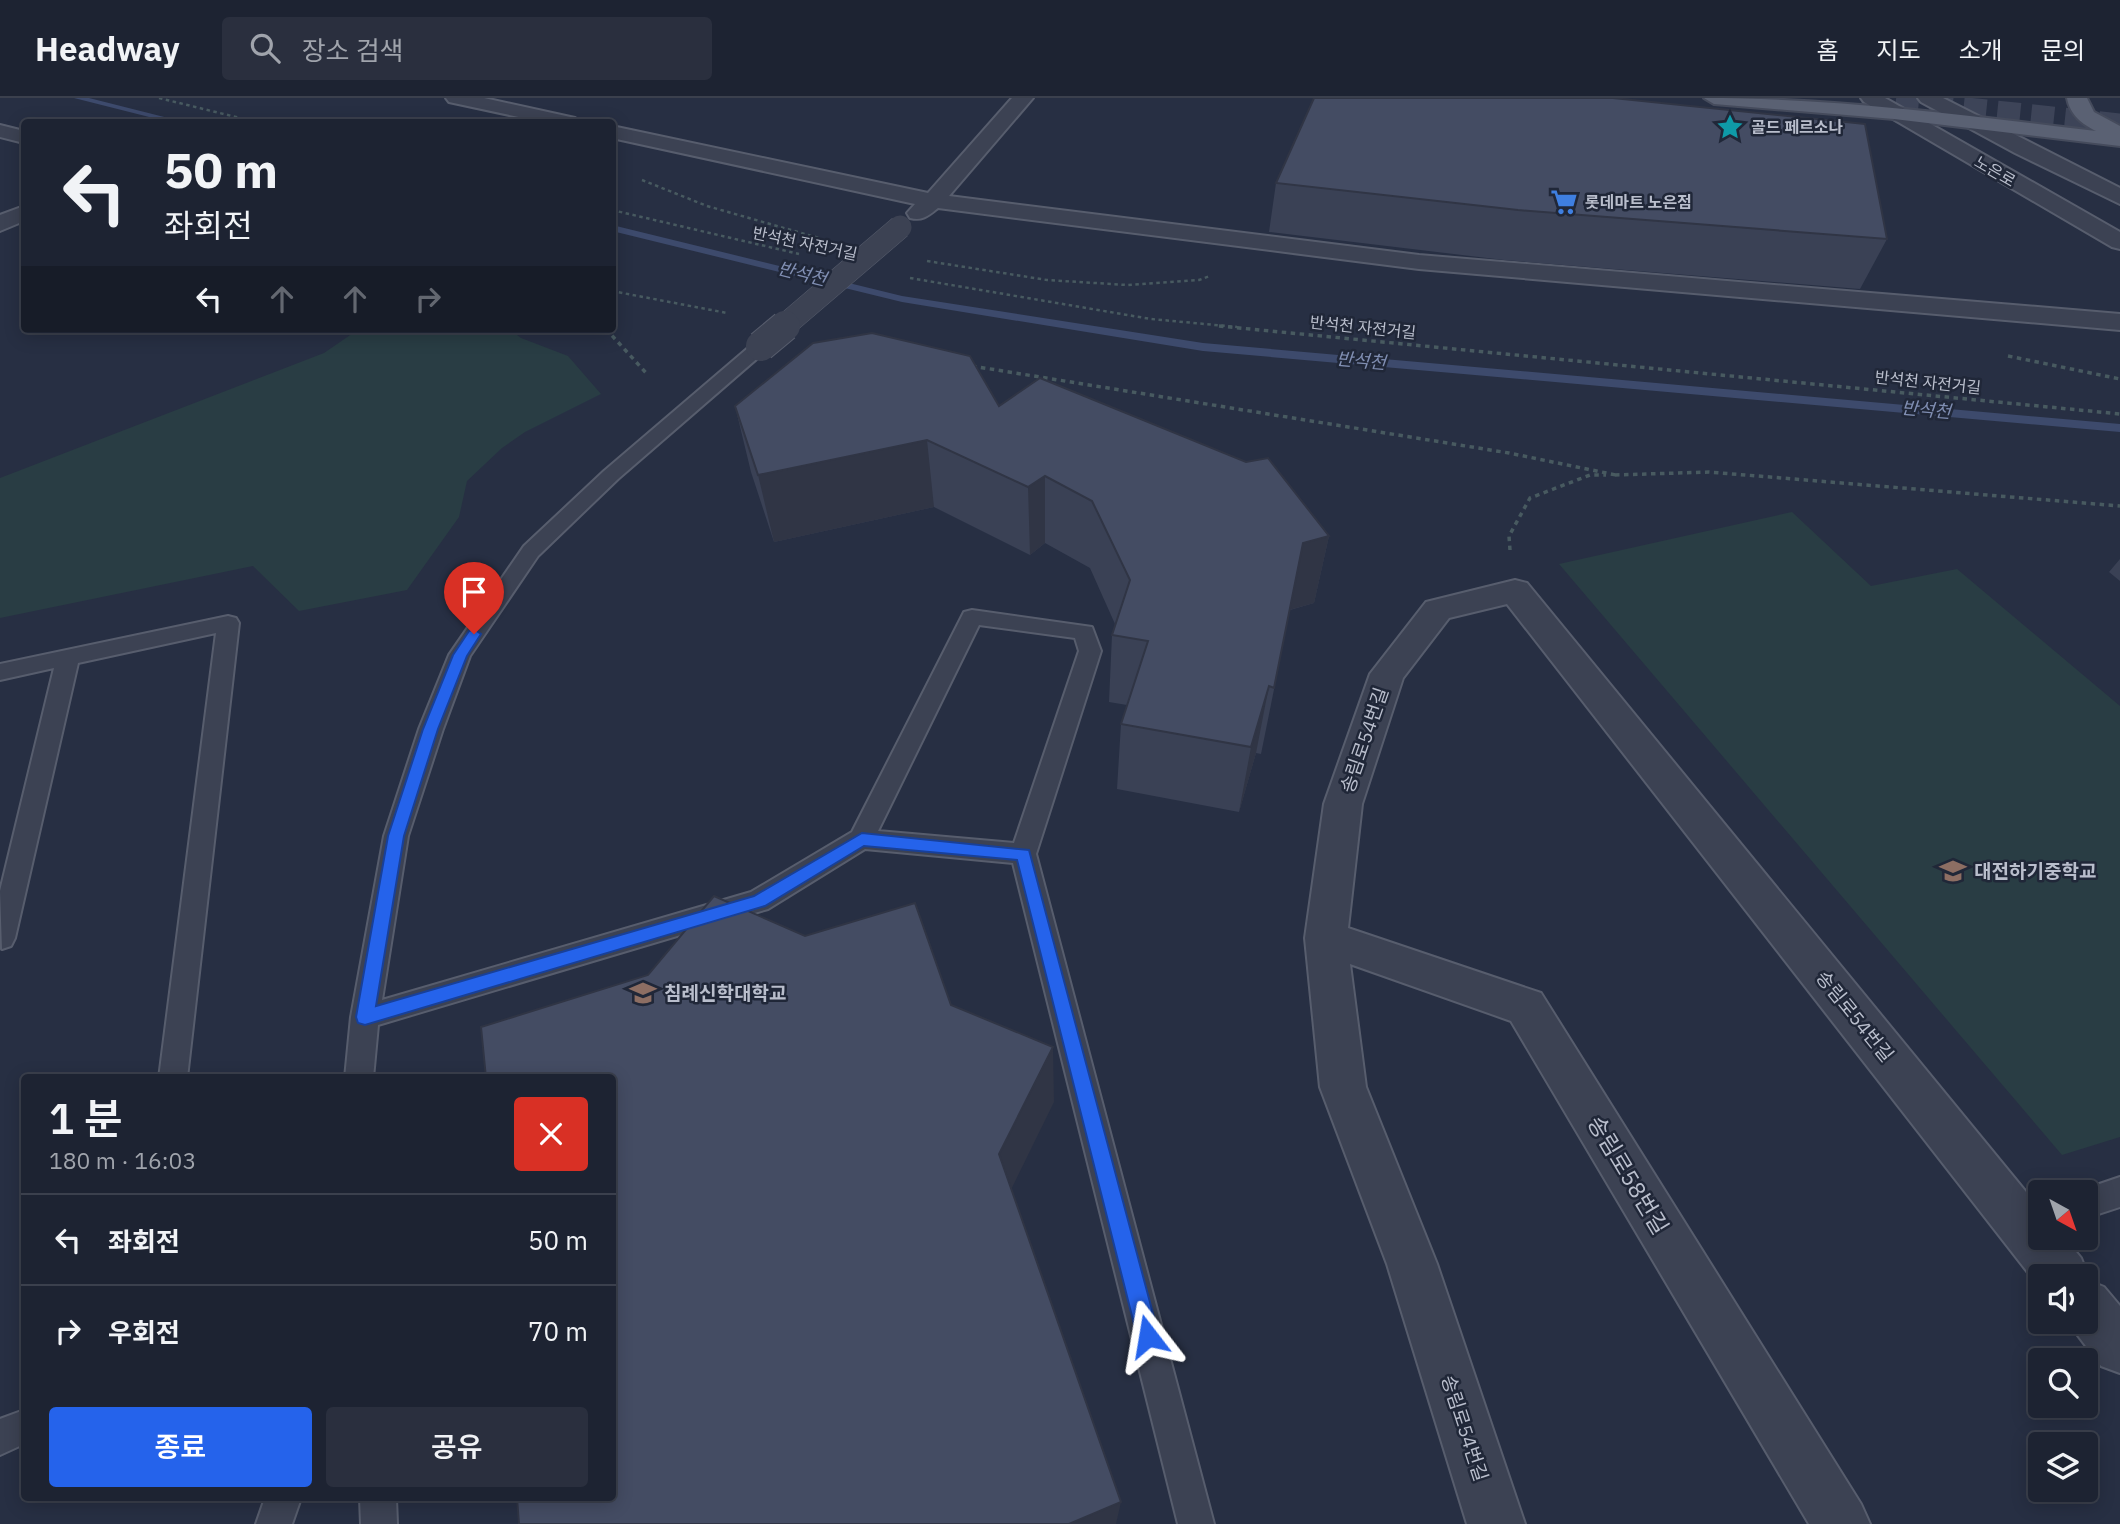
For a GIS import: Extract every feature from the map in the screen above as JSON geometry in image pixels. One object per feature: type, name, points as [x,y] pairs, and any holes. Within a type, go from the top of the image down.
[{"type":"main road","points":[[1714,98],[1894,113],[2120,140]]},
{"type":"main road","points":[[2077,98],[2080,111],[2107,129],[2120,133]]},
{"type":"street","points":[[456,98],[554,119]]},
{"type":"street","points":[[761,346],[933,201],[1023,98]]},
{"type":"street","name":"노은로","points":[[1871,98],[2120,243]]},
{"type":"street","name":"노은로","points":[[1928,98],[1969,122],[2120,197]]},
{"type":"street","points":[[0,131],[21,136]]},
{"type":"street","points":[[616,133],[933,201],[1419,262],[2120,322]]},
{"type":"street","points":[[0,224],[21,214]]},
{"type":"street","name":"송림로54번길","points":[[1496,1524],[1412,1264],[1343,1087],[1326,938],[1342,804],[1387,674],[1438,610],[1515,591],[2028,1218]]},
{"type":"street","name":"송림로58번길","points":[[1326,938],[1526,1007],[1841,1524]]},
{"type":"street","points":[[2098,1320],[2120,1347]]},
{"type":"lane","points":[[359,1074],[365,1017],[396,836],[431,729],[460,655],[531,551],[611,475],[761,346]]},
{"type":"lane","points":[[365,1017],[759,901],[862,839],[972,617],[1084,632],[1090,651],[1023,854],[1196,1524]]},
{"type":"lane","points":[[0,672],[228,623],[173,1074]]},
{"type":"lane","points":[[1,942],[68,657]]},
{"type":"lane","points":[[862,839],[1023,854]]},
{"type":"lane","points":[[2098,1199],[2120,1192]]},
{"type":"lane","points":[[0,1437],[21,1428]]},
{"type":"lane","points":[[274,1524],[282,1501]]},
{"type":"lane","points":[[378,1501],[379,1524]]},
{"type":"path","points":[[159,98],[244,119]]},
{"type":"path","name":"반석천 자전거길","points":[[616,211],[802,255]]},
{"type":"path","name":"반석천 자전거길","points":[[908,277],[1151,318],[2120,414]]},
{"type":"path","points":[[616,292],[733,314]]},
{"type":"path","points":[[612,333],[648,375]]},
{"type":"path","points":[[2000,353],[2035,363],[2120,379]]},
{"type":"path","points":[[967,365],[1509,453],[1616,475]]},
{"type":"path","points":[[1515,591],[1508,536],[1530,498],[1590,475],[1709,472],[2120,506]]},
{"type":"shaded area","points":[[353,333],[514,333],[568,356],[601,394],[525,432],[502,448],[467,481],[459,517],[407,590],[299,611],[253,566],[0,618],[0,478],[324,353]]},
{"type":"shaded area","name":"대전하기중학교","points":[[1792,512],[1871,586],[1957,569],[2120,706],[2120,1137],[2062,1155],[1559,564]]},
{"type":"building","points":[[1314,98],[1613,98],[1865,124],[1887,239],[1518,210],[1276,183]]},
{"type":"building","points":[[872,333],[970,356],[999,406],[1040,378],[1246,462],[1268,458],[1329,536],[1303,543],[1274,688],[1269,686],[1251,747],[1121,724],[1148,641],[1112,635],[1130,580],[1092,501],[1045,476],[1028,487],[927,440],[758,475],[735,406],[813,343]]},
{"type":"building","points":[[714,896],[805,936],[915,903],[951,1005],[1053,1047],[999,1154],[1121,1502],[1069,1524],[519,1524],[517,1501],[616,1501],[616,1074],[486,1074],[481,1027],[648,975]]},
{"type":"waterway","name":"반석천","points":[[78,98],[166,119]]},
{"type":"waterway","name":"반석천","points":[[616,229],[902,299],[1203,347],[2120,428]]},
{"type":"tunnel","points":[[1862,98],[2120,125]]},
{"type":"place","name":"골드 페르소나","points":[[1730,127]]},
{"type":"place","name":"롯데마트 노은점","points":[[1564,202]]},
{"type":"place","name":"대전하기중학교","points":[[1953,871]]},
{"type":"place","name":"침례신학대학교","points":[[643,993]]},
{"type":"route","points":[[474,634],[460,655],[431,729],[396,836],[365,1017],[759,901],[862,839],[1023,854],[1148,1336]]}]
